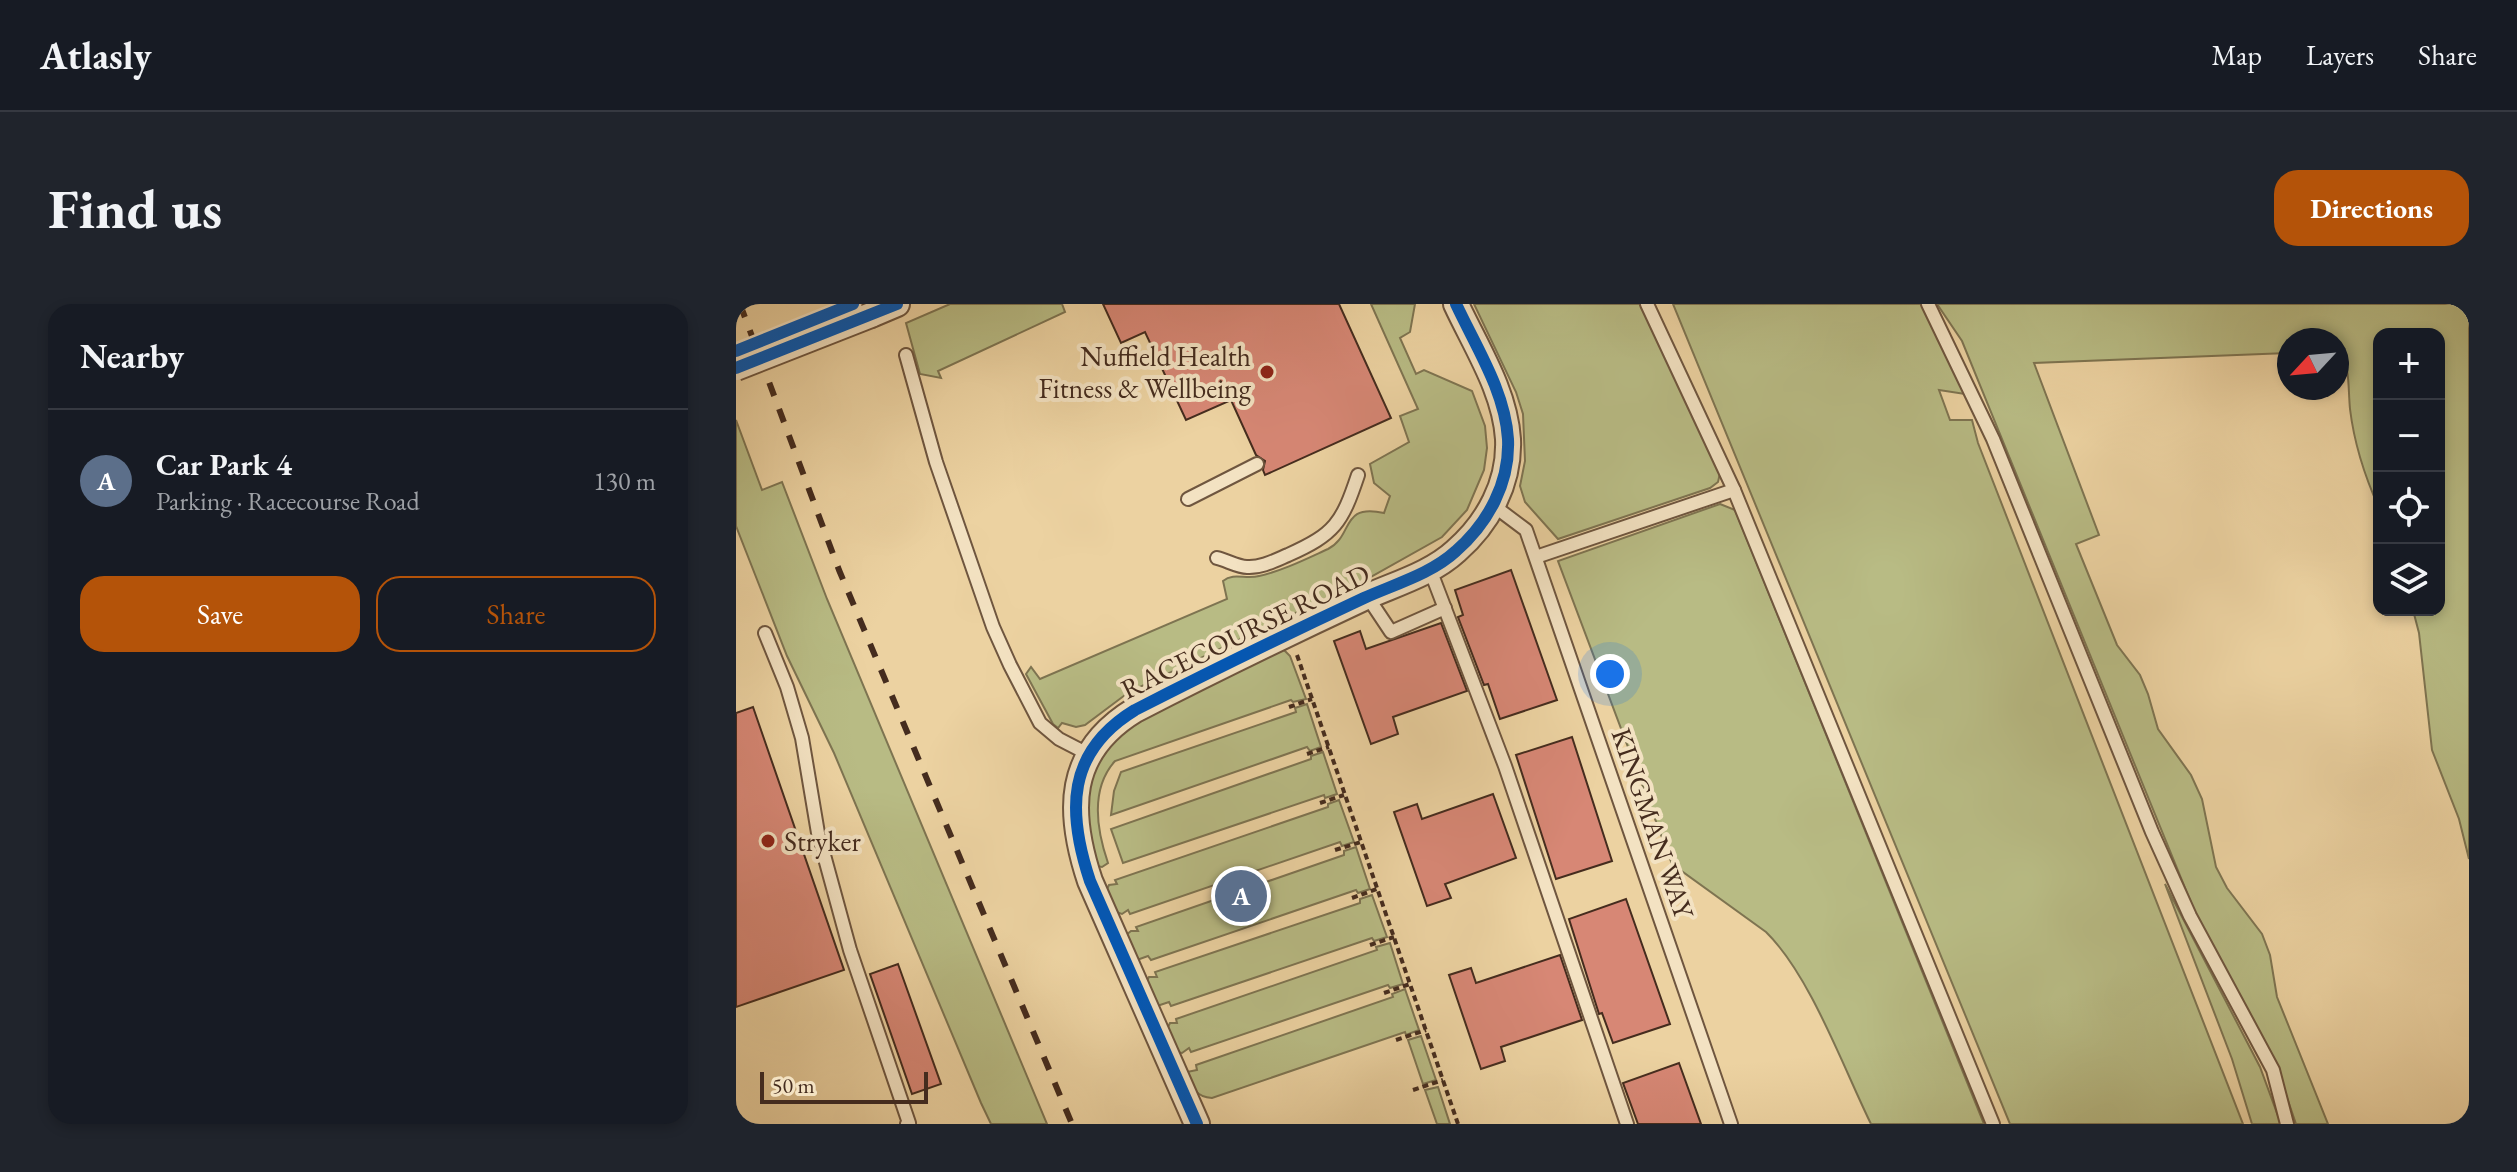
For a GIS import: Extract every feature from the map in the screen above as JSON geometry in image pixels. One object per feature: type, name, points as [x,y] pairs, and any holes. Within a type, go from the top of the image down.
[{"type":"street","points":[[736,368],[897,304]]},
{"type":"street","name":"RACECOURSE ROAD","points":[[1197,1124],[1090,881],[1082,856],[1075,825],[1075,805],[1088,754],[1118,720],[1135,710],[1367,596],[1427,570],[1456,551],[1494,506],[1505,470],[1508,441],[1505,416],[1497,389],[1456,304]]},
{"type":"lane","points":[[1647,304],[1734,490],[1993,1124]]},
{"type":"lane","points":[[1928,304],[1963,371],[1993,439],[2152,832],[2190,916],[2273,1070],[2287,1124]]},
{"type":"lane","points":[[906,355],[936,462],[993,627],[1010,665],[1040,723],[1088,754]]},
{"type":"lane","points":[[1188,499],[1257,464]]},
{"type":"lane","points":[[1217,558],[1245,568],[1271,562],[1318,541],[1331,532],[1349,504],[1358,475]]},
{"type":"lane","points":[[1536,557],[1734,490]]},
{"type":"lane","name":"KINGMAN WAY","points":[[1494,506],[1526,530],[1731,1124]]},
{"type":"lane","points":[[1427,570],[1434,580],[1505,766],[1627,1124]]},
{"type":"lane","points":[[1367,596],[1391,632],[1445,608]]},
{"type":"lane","points":[[765,633],[787,687],[802,738],[818,833],[850,950],[907,1124]]},
{"type":"path","points":[[1290,634],[1458,1124]]},
{"type":"path","points":[[1289,707],[1312,699]]},
{"type":"path","points":[[1307,754],[1329,747]]},
{"type":"path","points":[[1320,803],[1345,795]]},
{"type":"path","points":[[1335,850],[1361,842]]},
{"type":"path","points":[[1352,898],[1377,889]]},
{"type":"path","points":[[1370,945],[1394,937]]},
{"type":"path","points":[[1384,993],[1410,984]]},
{"type":"path","points":[[1396,1040],[1426,1030]]},
{"type":"path","points":[[1413,1090],[1443,1080]]},
{"type":"green space","points":[[950,304],[1062,304],[1065,312],[938,371],[941,378],[920,374],[906,323]]},
{"type":"green space","points":[[1371,304],[1415,304],[1410,332],[1400,338],[1416,374],[1424,370],[1472,391],[1485,426],[1487,448],[1484,470],[1467,510],[1442,537],[1367,579],[1129,692],[1085,725],[1076,727],[1062,723],[1058,728],[1026,674],[1031,667],[1040,679],[1227,599],[1223,581],[1227,578],[1259,576],[1294,564],[1336,543],[1349,522],[1360,513],[1384,513],[1390,496],[1374,483],[1370,464],[1409,442],[1400,416],[1418,409]]},
{"type":"green space","points":[[1474,304],[1640,304],[1720,473],[1718,482],[1710,488],[1558,539],[1525,502],[1520,486],[1525,461],[1523,414],[1516,392]]},
{"type":"green space","points":[[1673,304],[1921,304],[1965,394],[1939,390],[1950,420],[1972,420],[1978,443],[2243,1124],[2010,1124]]},
{"type":"green space","points":[[1937,304],[2469,304],[2469,859],[2459,819],[2432,750],[2415,616],[2445,616],[2445,328],[2373,328],[2373,493],[2357,447],[2350,409],[2349,328],[2277,328],[2277,353],[2034,363],[2099,535],[2076,544],[2117,645],[2140,675],[2158,729],[2191,775],[2202,799],[2216,867],[2227,888],[2262,934],[2270,955],[2277,997],[2328,1124],[2296,1124],[2263,1040],[2194,910],[1962,341]]},
{"type":"green space","points":[[736,420],[762,490],[782,482],[827,599],[1047,1124],[991,1124],[981,1103],[834,753],[787,656],[736,526]]},
{"type":"green space","points":[[1720,504],[1735,510],[1984,1124],[1871,1124],[1811,997],[1782,950],[1766,932],[1672,864],[1558,561]]},
{"type":"green space","points":[[1283,649],[1290,656],[1306,699],[1291,700],[1115,761],[1102,784],[1098,810],[1108,863],[1097,866],[1087,842],[1085,797],[1097,761],[1129,724]]},
{"type":"green space","points":[[1307,704],[1321,747],[1310,751],[1307,747],[1111,815],[1114,791],[1121,772],[1296,712],[1295,708]]},
{"type":"green space","points":[[1323,752],[1337,794],[1325,798],[1324,795],[1123,863],[1111,829],[1311,759],[1311,756]]},
{"type":"green space","points":[[1339,800],[1354,842],[1342,846],[1340,842],[1130,914],[1128,910],[1122,914],[1116,912],[1106,891],[1109,885],[1117,884],[1115,880],[1328,807],[1328,804]]},
{"type":"green space","points":[[1356,847],[1370,889],[1358,893],[1356,890],[1151,960],[1148,956],[1137,960],[1126,935],[1138,931],[1136,927],[1344,855],[1344,851]]},
{"type":"green space","points":[[2165,884],[2260,1067],[2281,1124],[2252,1124],[2232,1059]]},
{"type":"green space","points":[[1372,895],[1387,937],[1374,941],[1372,938],[1171,1006],[1169,1002],[1157,1006],[1145,984],[1149,977],[1157,977],[1155,972],[1360,903],[1360,899]]},
{"type":"green space","points":[[1390,943],[1403,984],[1390,988],[1388,985],[1191,1052],[1189,1048],[1182,1053],[1177,1052],[1166,1031],[1170,1023],[1177,1023],[1176,1019]]},
{"type":"green space","points":[[1405,989],[1419,1030],[1406,1035],[1405,1032],[1212,1098],[1198,1094],[1191,1083],[1187,1072],[1197,1070],[1196,1065],[1393,997],[1392,994]]},
{"type":"green space","points":[[1421,1036],[1436,1080],[1423,1084],[1408,1040]]},
{"type":"green space","points":[[1438,1087],[1450,1124],[1437,1124],[1425,1090]]},
{"type":"building","name":"Nuffield Health Fitness & Wellbeing","points":[[1103,304],[1339,304],[1391,418],[1265,475],[1265,461],[1256,455],[1231,400],[1186,420],[1145,332],[1121,343]]},
{"type":"building","points":[[1511,570],[1557,700],[1500,719],[1458,617],[1463,615],[1455,590]]},
{"type":"building","points":[[1441,623],[1467,691],[1393,717],[1398,734],[1371,744],[1334,641],[1360,631],[1366,649]]},
{"type":"building","name":"Stryker","points":[[753,707],[844,970],[736,1007],[736,713]]},
{"type":"building","points":[[1572,737],[1612,861],[1556,879],[1516,755]]},
{"type":"building","points":[[1493,794],[1516,858],[1445,884],[1451,898],[1427,906],[1394,812],[1417,804],[1422,819]]},
{"type":"building","points":[[1626,899],[1670,1024],[1613,1043],[1602,1013],[1599,1014],[1569,919]]},
{"type":"building","points":[[1560,955],[1582,1020],[1501,1047],[1505,1061],[1481,1069],[1449,975],[1471,968],[1476,983]]},
{"type":"building","points":[[898,964],[941,1084],[912,1094],[870,974]]},
{"type":"building","points":[[1679,1063],[1701,1124],[1638,1124],[1623,1083]]},
{"type":"railway","points":[[740,304],[839,570],[1072,1124]]},
{"type":"cycle path","points":[[736,351],[853,304]]},
{"type":"cycle path","points":[[736,368],[897,304]]},
{"type":"cycle path","points":[[1197,1124],[1090,881],[1082,856],[1076,808],[1084,764],[1112,727],[1135,710],[1306,625],[1424,572],[1456,551],[1478,528],[1501,486],[1508,439],[1496,387],[1456,304]]},
{"type":"place","name":"Nuffield Health Fitness & Wellbeing","points":[[1267,372]]},
{"type":"place","name":"Stryker","points":[[768,841]]},
{"type":"place","name":"Car Park 4","points":[[1241,896]]}]
